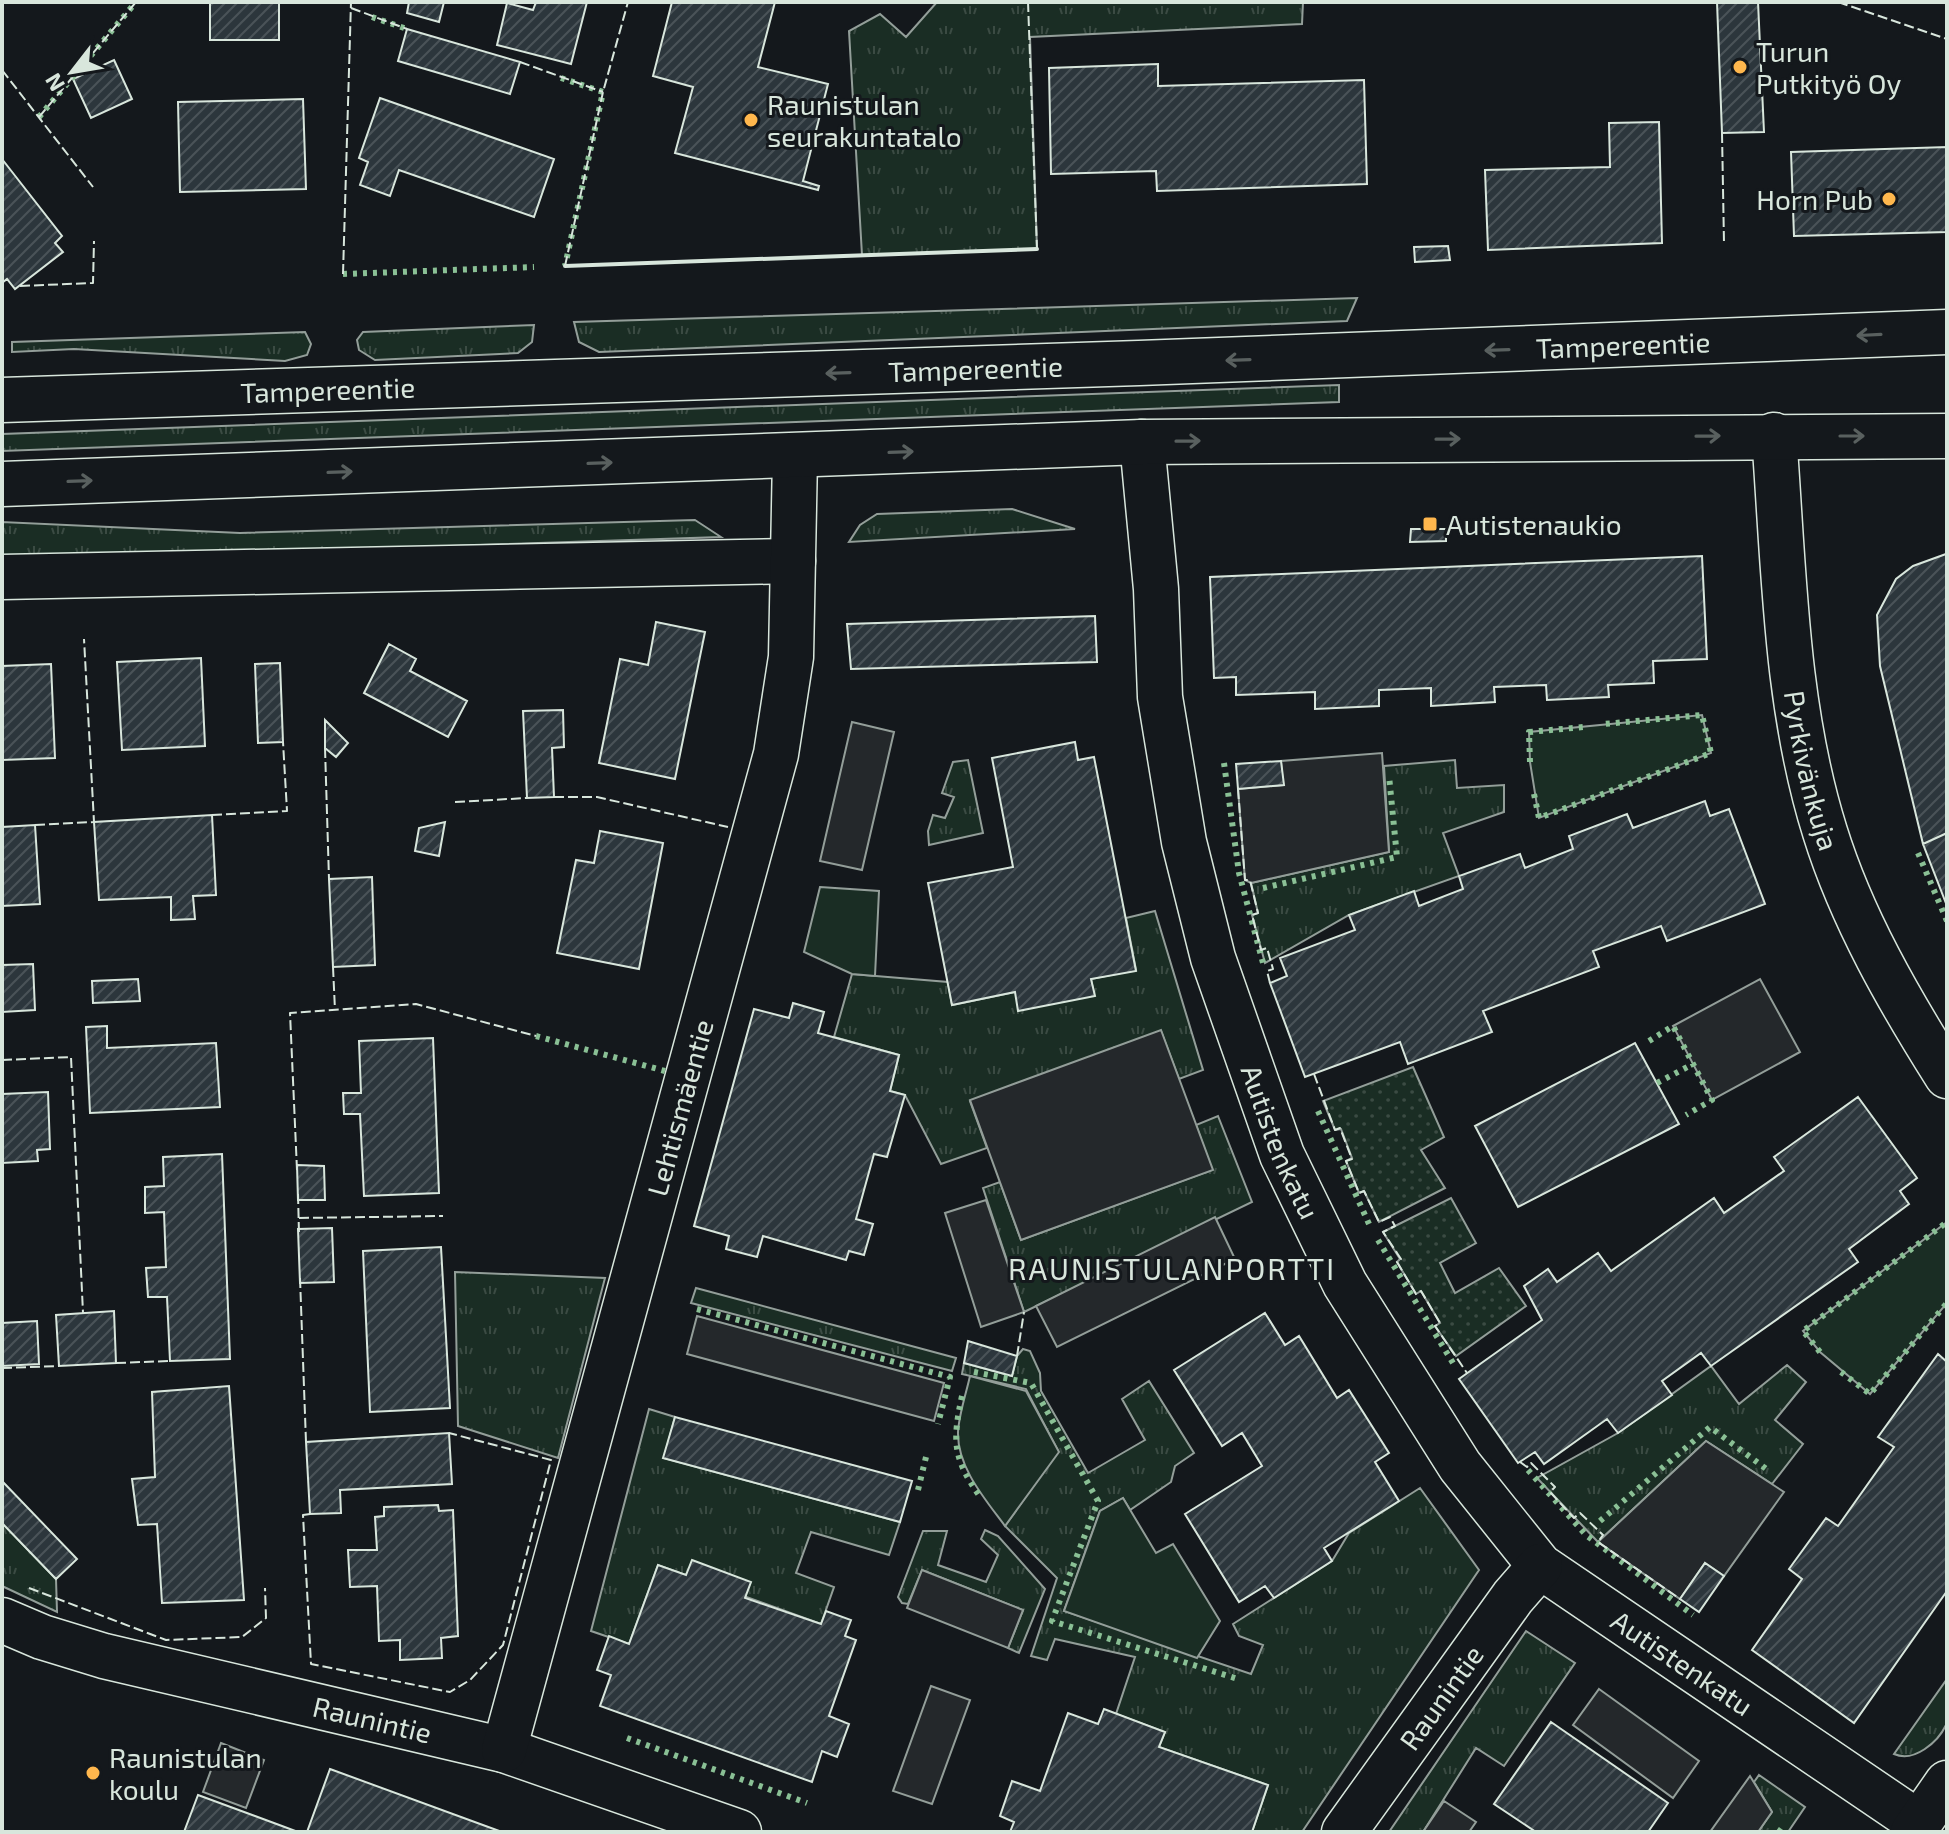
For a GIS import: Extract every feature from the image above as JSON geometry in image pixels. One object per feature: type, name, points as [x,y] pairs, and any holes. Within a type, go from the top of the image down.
[{"type":"main road","name":"Tampereentie","points":[[2,400],[1383,355],[1947,332]]},
{"type":"main road","name":"Pyrkivänkuja","points":[[1774,435],[1795,690],[1821,820],[1851,903],[1907,1012],[1947,1076]]},
{"type":"main road","points":[[2,484],[1142,442],[1947,436]]},
{"type":"main road","name":"Autistenkatu","points":[[1142,442],[1166,744],[1184,842],[1213,958],[1282,1155],[1345,1284],[1460,1466],[1540,1566],[1916,1827]]},
{"type":"main road","name":"Lehtismäentie","points":[[504,1750],[776,754],[791,657],[795,457]]},
{"type":"main road","points":[[2,577],[793,561]]},
{"type":"main road","name":"Raunintie","points":[[1344,1832],[1513,1597],[1540,1566]]},
{"type":"main road","name":"Raunintie","points":[[2,1620],[42,1637],[104,1656],[504,1750],[739,1832]]},
{"type":"main road","points":[[1916,1827],[1947,1783]]},
{"type":"green space","points":[[937,2],[1303,2],[1302,24],[1030,37],[1037,249],[862,255],[849,31],[880,14],[906,37]]},
{"type":"green space","points":[[1357,298],[1347,321],[599,352],[579,342],[574,322]]},
{"type":"green space","points":[[534,325],[532,342],[518,353],[375,360],[359,350],[357,340],[363,332]]},
{"type":"green space","points":[[305,332],[311,344],[307,355],[285,361],[74,349],[12,352],[12,342]]},
{"type":"green space","points":[[1339,385],[1339,402],[2,451],[2,434]]},
{"type":"green space","points":[[1012,509],[1075,529],[849,542],[860,525],[877,514]]},
{"type":"green space","points":[[695,520],[721,537],[2,561],[2,522],[240,533]]},
{"type":"green space","points":[[1702,715],[1711,753],[1539,818],[1530,762],[1529,732]]},
{"type":"green space","points":[[968,760],[983,833],[929,845],[928,831],[933,815],[945,818],[954,797],[942,793],[953,762]]},
{"type":"green space","points":[[1455,760],[1457,788],[1504,785],[1504,812],[1443,833],[1459,876],[1349,915],[1265,963],[1252,915],[1258,913],[1251,883],[1389,852],[1384,766]]},
{"type":"green space","points":[[820,887],[879,891],[875,976],[852,974],[804,952]]},
{"type":"green space","points":[[1155,911],[1203,1070],[1179,1079],[1161,1031],[970,1101],[987,1148],[941,1164],[905,1095],[890,1091],[899,1055],[834,1037],[852,974],[948,982],[952,1005],[1015,992],[1094,995],[1091,979],[1136,970],[1126,918]]},
{"type":"green space","points":[[1413,1067],[1444,1137],[1421,1150],[1445,1188],[1379,1222],[1364,1191],[1359,1193],[1346,1161],[1352,1158],[1341,1129],[1335,1130],[1323,1101]]},
{"type":"green space","points":[[1218,1116],[1252,1202],[1024,1312],[983,1188],[1000,1182],[1021,1240],[1212,1170],[1196,1125]]},
{"type":"green space","points":[[1451,1198],[1476,1243],[1440,1263],[1455,1293],[1499,1268],[1526,1306],[1456,1356],[1435,1326],[1440,1323],[1421,1291],[1416,1294],[1397,1262],[1400,1259],[1383,1232]]},
{"type":"green space","points":[[1947,1222],[1947,1303],[1870,1394],[1820,1352],[1803,1331]]},
{"type":"green space","points":[[455,1272],[605,1278],[558,1458],[458,1426]]},
{"type":"green space","points":[[696,1288],[956,1358],[952,1371],[691,1303]]},
{"type":"green space","points":[[1023,1349],[1030,1351],[1040,1373],[1041,1391],[1088,1473],[1145,1440],[1122,1399],[1149,1381],[1194,1453],[1175,1466],[1171,1482],[1130,1510],[1123,1498],[1100,1511],[1064,1611],[1251,1674],[1263,1645],[1239,1636],[1233,1624],[1332,1561],[1349,1533],[1420,1488],[1479,1570],[1302,1832],[1252,1832],[1268,1785],[1159,1747],[1165,1732],[1116,1714],[1135,1657],[1055,1639],[1047,1660],[1031,1656],[1057,1578],[1005,1526],[1058,1451],[1026,1389],[962,1374],[964,1363],[1012,1376],[1017,1356]]},
{"type":"green space","points":[[1787,1365],[1806,1382],[1775,1420],[1803,1444],[1772,1484],[1706,1441],[1598,1542],[1537,1478],[1618,1433],[1711,1366],[1739,1404]]},
{"type":"green space","points":[[970,1376],[1026,1391],[1059,1452],[1005,1526],[974,1482],[962,1458],[958,1432]]},
{"type":"green space","points":[[649,1409],[675,1417],[664,1458],[900,1522],[889,1555],[811,1532],[796,1573],[834,1587],[821,1624],[658,1565],[629,1644],[591,1631]]},
{"type":"green space","points":[[1123,1498],[1156,1553],[1173,1544],[1220,1621],[1197,1658],[1064,1611],[1100,1511]]},
{"type":"green space","points":[[2,1523],[56,1579],[57,1612],[2,1586]]},
{"type":"green space","points":[[985,1530],[998,1536],[1045,1589],[1019,1653],[1008,1648],[1023,1610],[922,1570],[908,1604],[902,1603],[898,1597],[923,1531],[947,1531],[938,1565],[986,1582],[998,1555],[981,1539]]},
{"type":"green space","points":[[1526,1631],[1575,1663],[1504,1766],[1476,1748],[1423,1832],[1389,1832]]},
{"type":"green space","points":[[1947,1679],[1947,1715],[1942,1731],[1931,1744],[1917,1753],[1909,1756],[1894,1754]]},
{"type":"green space","points":[[1759,1775],[1805,1807],[1788,1832],[1758,1832],[1772,1812],[1754,1782]]},
{"type":"shaded area","points":[[852,722],[894,732],[862,870],[820,861]]},
{"type":"shaded area","points":[[1382,753],[1389,852],[1251,883],[1245,880],[1238,789],[1283,785],[1281,761]]},
{"type":"shaded area","points":[[1760,979],[1800,1052],[1712,1100],[1673,1026]]},
{"type":"shaded area","points":[[1161,1030],[1213,1170],[1021,1240],[970,1100]]},
{"type":"shaded area","points":[[986,1200],[1024,1312],[981,1327],[945,1213]]},
{"type":"shaded area","points":[[1215,1217],[1235,1259],[1057,1347],[1036,1306]]},
{"type":"shaded area","points":[[697,1316],[944,1383],[934,1421],[687,1354]]},
{"type":"shaded area","points":[[1706,1441],[1784,1492],[1724,1576],[1705,1563],[1680,1599],[1598,1542]]},
{"type":"shaded area","points":[[922,1570],[1023,1610],[1008,1648],[907,1608]]},
{"type":"shaded area","points":[[931,1686],[970,1700],[932,1804],[893,1791]]},
{"type":"shaded area","points":[[1599,1689],[1699,1761],[1673,1798],[1573,1725]]},
{"type":"shaded area","points":[[221,1743],[264,1760],[246,1808],[203,1792]]},
{"type":"shaded area","points":[[1750,1776],[1772,1812],[1758,1832],[1710,1832]]},
{"type":"shaded area","points":[[1444,1801],[1476,1822],[1469,1832],[1423,1832]]},
{"type":"building","points":[[210,2],[279,2],[279,40],[210,40]]},
{"type":"building","points":[[409,2],[444,2],[439,22],[407,13]]},
{"type":"building","points":[[536,2],[587,2],[571,64],[497,45],[507,3],[533,10]]},
{"type":"building","name":"Raunistulan seurakuntatalo","points":[[672,2],[775,2],[758,67],[828,84],[803,181],[819,186],[818,190],[675,153],[693,87],[653,76]]},
{"type":"building","name":"Turun Putkityö Oy","points":[[1717,2],[1758,2],[1764,132],[1722,133]]},
{"type":"building","points":[[407,29],[520,62],[510,94],[398,61]]},
{"type":"building","points":[[114,60],[132,99],[91,118],[73,79]]},
{"type":"building","points":[[1158,64],[1158,86],[1364,80],[1367,184],[1157,191],[1156,171],[1051,174],[1049,68]]},
{"type":"building","points":[[380,98],[554,159],[534,217],[399,170],[390,196],[360,185],[368,162],[359,158]]},
{"type":"building","points":[[303,99],[306,189],[180,192],[178,102]]},
{"type":"building","points":[[1659,122],[1662,243],[1488,250],[1485,170],[1610,167],[1609,123]]},
{"type":"building","points":[[1947,147],[1947,232],[1794,236],[1791,152]]},
{"type":"building","points":[[2,159],[62,236],[55,243],[63,252],[15,289],[7,279],[2,283]]},
{"type":"building","points":[[1448,246],[1450,260],[1415,262],[1414,247]]},
{"type":"building","points":[[1411,529],[1446,529],[1446,541],[1410,542]]},
{"type":"building","points":[[1946,554],[1947,833],[1923,844],[1880,666],[1877,615],[1896,579],[1913,566]]},
{"type":"building","points":[[1702,556],[1707,659],[1653,661],[1654,683],[1608,685],[1609,697],[1547,700],[1546,685],[1494,687],[1495,702],[1431,706],[1431,688],[1379,690],[1379,706],[1315,709],[1315,692],[1236,695],[1236,677],[1214,678],[1210,577]]},
{"type":"building","points":[[1095,616],[1097,662],[851,669],[847,624]]},
{"type":"building","points":[[656,622],[705,632],[675,779],[599,763],[620,659],[648,665]]},
{"type":"building","points":[[389,644],[416,659],[410,671],[467,701],[448,737],[364,693]]},
{"type":"building","points":[[201,658],[205,746],[122,750],[117,662]]},
{"type":"building","points":[[280,663],[283,742],[258,743],[255,664]]},
{"type":"building","points":[[51,664],[55,758],[2,760],[2,666]]},
{"type":"building","points":[[563,710],[564,747],[552,748],[554,797],[527,798],[523,711]]},
{"type":"building","points":[[325,720],[348,743],[336,757],[325,748]]},
{"type":"building","points":[[1075,742],[1078,760],[1094,757],[1136,971],[1091,979],[1095,996],[1018,1011],[1015,992],[952,1005],[928,883],[1013,867],[992,758]]},
{"type":"building","points":[[1281,761],[1284,785],[1238,789],[1236,764]]},
{"type":"building","points":[[1705,801],[1710,816],[1729,809],[1765,904],[1667,941],[1661,926],[1593,951],[1599,967],[1483,1011],[1492,1032],[1408,1064],[1400,1042],[1305,1077],[1270,983],[1287,976],[1280,958],[1355,930],[1349,915],[1414,891],[1419,906],[1463,889],[1459,876],[1520,854],[1525,868],[1573,849],[1569,836],[1627,814],[1633,828]]},
{"type":"building","points":[[212,815],[216,895],[193,896],[195,919],[171,920],[171,897],[99,900],[94,822]]},
{"type":"building","points":[[445,822],[439,856],[415,851],[419,828]]},
{"type":"building","points":[[35,825],[40,904],[2,906],[2,827]]},
{"type":"building","points":[[600,831],[663,843],[639,969],[557,953],[576,860],[594,863]]},
{"type":"building","points":[[1947,833],[1947,906],[1923,844]]},
{"type":"building","points":[[372,877],[375,965],[333,967],[329,879]]},
{"type":"building","points":[[33,964],[35,1010],[2,1012],[2,965]]},
{"type":"building","points":[[138,979],[140,1001],[93,1003],[92,981]]},
{"type":"building","points":[[793,1003],[824,1012],[818,1033],[899,1055],[890,1091],[905,1095],[887,1157],[874,1154],[856,1219],[873,1224],[864,1255],[849,1251],[846,1260],[763,1236],[757,1257],[726,1249],[729,1236],[694,1226],[754,1009],[789,1018]]},
{"type":"building","points":[[107,1026],[107,1048],[216,1043],[220,1107],[90,1113],[86,1027]]},
{"type":"building","points":[[433,1038],[439,1193],[364,1196],[360,1114],[344,1114],[343,1093],[361,1093],[359,1041]]},
{"type":"building","points":[[1635,1043],[1679,1124],[1518,1207],[1475,1126]]},
{"type":"building","points":[[48,1092],[50,1149],[37,1150],[38,1161],[2,1163],[2,1094]]},
{"type":"building","points":[[1858,1097],[1917,1178],[1900,1191],[1909,1204],[1849,1249],[1858,1262],[1711,1366],[1701,1353],[1662,1381],[1672,1395],[1618,1433],[1607,1419],[1544,1464],[1535,1452],[1518,1463],[1459,1379],[1542,1320],[1524,1286],[1548,1269],[1557,1282],[1598,1253],[1611,1271],[1714,1198],[1724,1213],[1784,1171],[1774,1157]]},
{"type":"building","points":[[222,1154],[230,1359],[170,1361],[167,1297],[148,1297],[146,1268],[166,1267],[164,1212],[145,1213],[145,1187],[164,1186],[163,1157]]},
{"type":"building","points":[[297,1165],[324,1166],[325,1200],[298,1200]]},
{"type":"building","points":[[332,1228],[334,1282],[300,1283],[298,1229]]},
{"type":"building","points":[[441,1247],[450,1408],[370,1412],[363,1251]]},
{"type":"building","points":[[114,1311],[116,1363],[59,1366],[56,1315]]},
{"type":"building","points":[[1265,1313],[1285,1345],[1299,1336],[1337,1398],[1349,1390],[1389,1453],[1375,1462],[1399,1501],[1324,1548],[1332,1561],[1274,1598],[1265,1586],[1239,1602],[1185,1514],[1262,1466],[1242,1433],[1222,1446],[1174,1370]]},
{"type":"building","points":[[37,1321],[39,1364],[2,1366],[2,1323]]},
{"type":"building","points":[[968,1341],[1017,1356],[1012,1376],[964,1363]]},
{"type":"building","points":[[1938,1354],[1947,1362],[1947,1591],[1854,1723],[1752,1650],[1802,1579],[1789,1569],[1826,1518],[1838,1526],[1894,1447],[1878,1437]]},
{"type":"building","points":[[229,1386],[244,1600],[162,1603],[157,1524],[138,1525],[132,1479],[155,1477],[152,1392]]},
{"type":"building","points":[[675,1417],[912,1481],[900,1522],[663,1458]]},
{"type":"building","points":[[449,1433],[452,1484],[340,1490],[341,1513],[310,1514],[306,1442]]},
{"type":"building","points":[[2,1481],[77,1559],[56,1579],[2,1523]]},
{"type":"building","points":[[438,1505],[439,1511],[453,1510],[458,1636],[441,1638],[442,1658],[400,1660],[400,1640],[379,1641],[377,1586],[350,1587],[348,1550],[377,1550],[375,1517],[384,1516],[384,1507]]},
{"type":"building","points":[[692,1560],[751,1582],[745,1598],[821,1624],[826,1611],[851,1620],[845,1636],[856,1640],[829,1716],[849,1724],[837,1757],[822,1751],[812,1782],[600,1706],[611,1675],[597,1670],[609,1636],[629,1644],[658,1565],[686,1575]]},
{"type":"building","points":[[1705,1563],[1724,1576],[1699,1612],[1680,1599]]},
{"type":"building","points":[[1104,1709],[1165,1732],[1159,1747],[1268,1785],[1252,1832],[1010,1832],[1014,1822],[1000,1816],[1012,1781],[1040,1791],[1068,1713],[1098,1724]]},
{"type":"building","points":[[1551,1722],[1668,1803],[1648,1832],[1536,1832],[1494,1804]]},
{"type":"building","points":[[330,1769],[502,1832],[307,1832]]},
{"type":"building","points":[[198,1795],[282,1826],[298,1832],[184,1832]]},
{"type":"hedge","points":[[39,117],[136,2]]},
{"type":"hedge","points":[[372,17],[407,29]]},
{"type":"hedge","points":[[561,78],[603,92],[565,266]]},
{"type":"hedge","points":[[343,274],[534,267]]},
{"type":"hedge","points":[[1534,794],[1539,818],[1711,753],[1702,715],[1604,724]]},
{"type":"hedge","points":[[1530,762],[1529,732],[1584,727]]},
{"type":"hedge","points":[[1224,763],[1239,873],[1263,963]]},
{"type":"hedge","points":[[1263,888],[1397,857],[1389,776]]},
{"type":"hedge","points":[[1918,853],[1947,921]]},
{"type":"hedge","points":[[1649,1041],[1673,1026],[1712,1100],[1686,1115]]},
{"type":"hedge","points":[[536,1036],[665,1071]]},
{"type":"hedge","points":[[1657,1083],[1693,1064]]},
{"type":"hedge","points":[[1318,1111],[1369,1224]]},
{"type":"hedge","points":[[1820,1352],[1803,1331],[1947,1222]]},
{"type":"hedge","points":[[1378,1240],[1456,1368]]},
{"type":"hedge","points":[[1841,1372],[1870,1394],[1947,1303]]},
{"type":"hedge","points":[[697,1309],[950,1377],[938,1424]]},
{"type":"hedge","points":[[974,1372],[1031,1383],[1098,1501],[1052,1621],[1238,1679]]},
{"type":"hedge","points":[[962,1396],[957,1450],[965,1472],[981,1498]]},
{"type":"hedge","points":[[1600,1521],[1710,1427],[1769,1471]]},
{"type":"hedge","points":[[918,1490],[926,1457]]},
{"type":"hedge","points":[[1528,1470],[1586,1535],[1693,1615]]},
{"type":"hedge","points":[[627,1738],[807,1803]]},
{"type":"hedge","points":[[1779,1832],[1784,1825]]},
{"type":"fence","points":[[39,117],[136,2]]},
{"type":"fence","points":[[343,274],[351,2]]},
{"type":"fence","points":[[565,266],[603,92],[628,2]]},
{"type":"fence","points":[[1028,2],[1037,249]]},
{"type":"fence","points":[[1838,2],[1947,39]]},
{"type":"fence","points":[[351,8],[407,29]]},
{"type":"fence","points":[[520,62],[603,92]]},
{"type":"fence","points":[[2,70],[93,187]]},
{"type":"fence","points":[[1722,133],[1724,243]]},
{"type":"fence","points":[[20,286],[93,283],[94,241]]},
{"type":"fence","points":[[35,825],[94,822],[84,639]]},
{"type":"fence","points":[[212,815],[287,811],[283,742]]},
{"type":"fence","points":[[325,748],[329,879]]},
{"type":"fence","points":[[1238,789],[1245,880],[1250,880],[1258,913],[1252,915],[1261,950],[1267,948],[1273,969],[1267,971],[1270,983]]},
{"type":"fence","points":[[554,797],[597,797],[728,827]]},
{"type":"fence","points":[[455,802],[527,798]]},
{"type":"fence","points":[[333,967],[335,1010]]},
{"type":"fence","points":[[297,1170],[290,1013],[416,1004],[536,1036]]},
{"type":"fence","points":[[2,1060],[71,1057],[83,1313]]},
{"type":"fence","points":[[1314,1074],[1335,1130],[1340,1128],[1352,1159],[1346,1161],[1359,1193],[1364,1191],[1379,1222],[1390,1217],[1395,1226],[1383,1232],[1401,1259],[1397,1262],[1416,1294],[1421,1291],[1440,1323],[1435,1326],[1467,1373]]},
{"type":"fence","points":[[298,1194],[299,1234]]},
{"type":"fence","points":[[299,1218],[443,1216]]},
{"type":"fence","points":[[300,1278],[306,1442]]},
{"type":"fence","points":[[1017,1356],[1024,1312]]},
{"type":"fence","points":[[116,1363],[170,1361]]},
{"type":"fence","points":[[2,1368],[59,1366]]},
{"type":"fence","points":[[310,1514],[303,1515],[311,1664],[450,1692],[470,1680],[503,1645],[551,1460],[449,1433]]},
{"type":"fence","points":[[1520,1462],[1527,1467],[1531,1463],[1555,1487],[1550,1492],[1574,1518],[1580,1513],[1603,1535],[1598,1542],[1680,1599]]},
{"type":"fence","points":[[29,1588],[166,1640],[242,1637],[266,1618],[265,1588]]},
{"type":"wall","points":[[565,266],[1037,249]]},
{"type":"place","name":"Turun Putkityö Oy","points":[[1740,67]]},
{"type":"place","name":"Raunistulan seurakuntatalo","points":[[751,120]]},
{"type":"place","name":"Horn Pub","points":[[1889,199]]},
{"type":"place","name":"Autistenaukio","points":[[1430,524]]},
{"type":"place","name":"Raunistulan koulu","points":[[93,1773]]},
{"type":"district","name":"RAUNISTULANPORTTI","points":[[1172,1268]]}]
